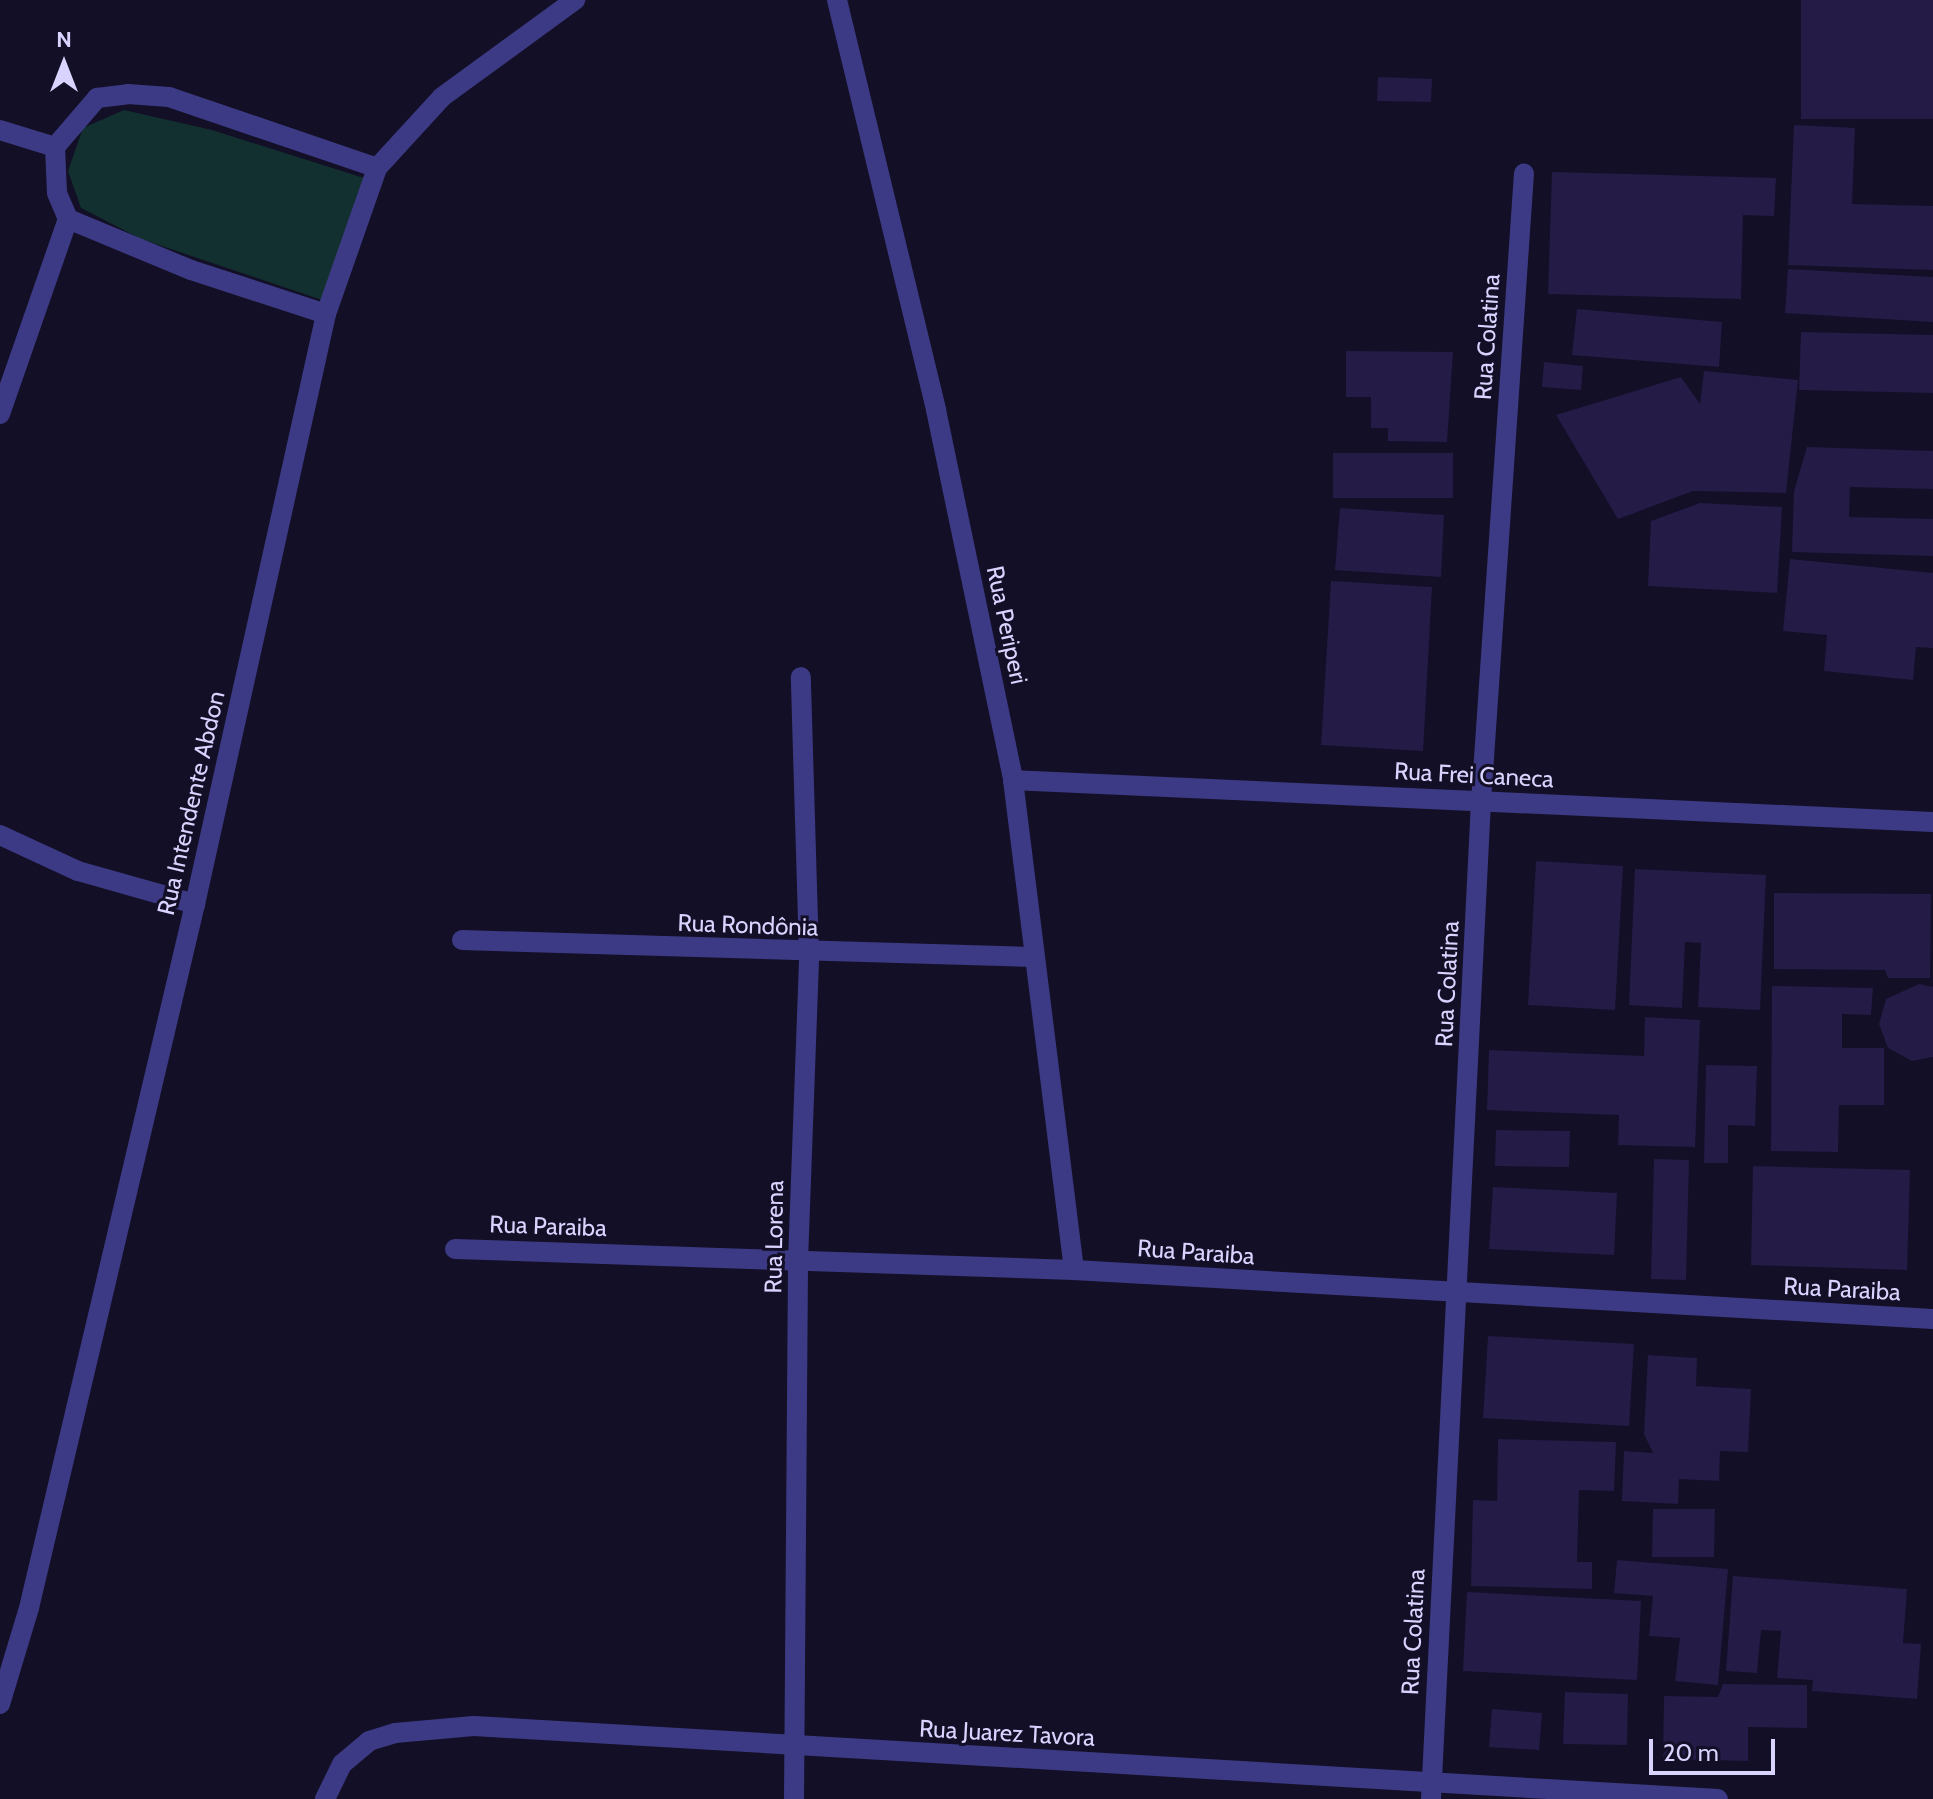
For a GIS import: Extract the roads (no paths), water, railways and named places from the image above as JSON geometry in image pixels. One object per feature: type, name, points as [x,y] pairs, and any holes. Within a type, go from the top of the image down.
[{"type":"street","name":"Rua Intendente Abdon","points":[[0,1704],[29,1608],[195,904],[326,314],[377,168],[442,97],[575,0]]},
{"type":"street","name":"Rua Periperi","points":[[837,0],[936,410],[1013,780],[1074,1270]]},
{"type":"street","points":[[0,414],[68,219],[57,193],[55,147],[97,98],[128,94],[169,97],[377,168]]},
{"type":"street","points":[[0,130],[55,147]]},
{"type":"street","name":"Rua Colatina","points":[[1432,1791],[1481,802],[1524,173]]},
{"type":"street","points":[[68,219],[191,270],[326,314]]},
{"type":"street","name":"Rua Lorena","points":[[794,1799],[797,1747],[798,1261],[809,954],[801,677]]},
{"type":"street","name":"Rua Frei Caneca","points":[[1013,780],[1933,822]]},
{"type":"street","points":[[0,835],[78,871],[195,904]]},
{"type":"street","name":"Rua Rondônia","points":[[462,940],[809,954],[1033,957]]},
{"type":"street","name":"Rua Paraiba","points":[[455,1249],[1074,1270],[1456,1295],[1933,1319]]},
{"type":"street","name":"Rua Juarez Tavora","points":[[325,1799],[342,1764],[369,1741],[424,1729],[474,1726],[1432,1791],[1718,1799]]}]
